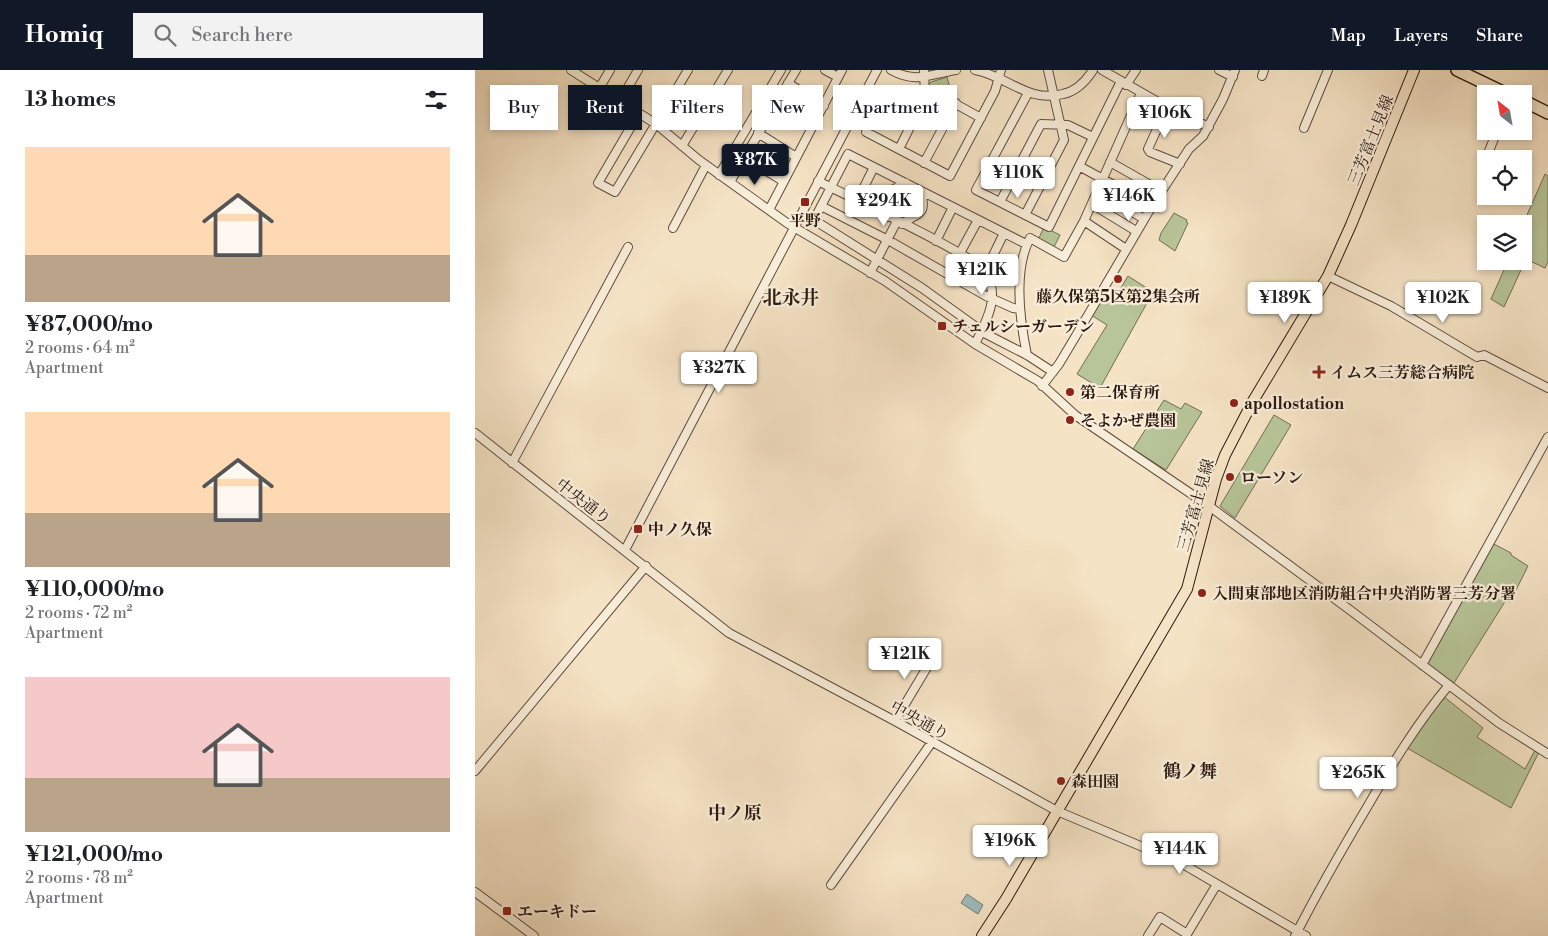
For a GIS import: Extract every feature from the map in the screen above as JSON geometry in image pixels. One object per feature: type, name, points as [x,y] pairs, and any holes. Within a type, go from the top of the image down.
[{"type":"highway","points":[[1457,70],[1477,74],[1494,85]]},
{"type":"highway","points":[[1533,106],[1548,113]]},
{"type":"main road","name":"三芳富士見線","points":[[982,936],[1006,899],[1187,589],[1219,471],[1235,434],[1328,276],[1414,70]]},
{"type":"street","points":[[571,70],[597,85]]},
{"type":"street","points":[[601,85],[610,70]]},
{"type":"street","points":[[629,85],[638,70]]},
{"type":"street","points":[[679,85],[688,70]]},
{"type":"street","points":[[682,146],[728,70]]},
{"type":"street","points":[[719,175],[781,70]]},
{"type":"street","points":[[729,182],[796,70]]},
{"type":"street","points":[[823,106],[840,74],[825,70]]},
{"type":"street","points":[[625,550],[877,70]]},
{"type":"street","points":[[891,70],[900,75],[913,78],[925,74],[956,70]]},
{"type":"street","points":[[975,70],[1000,74],[1028,93],[1038,96],[1067,94],[1087,79],[1093,70]]},
{"type":"street","points":[[1025,215],[1064,140],[1048,70]]},
{"type":"street","points":[[1102,70],[1167,107],[1209,127]]},
{"type":"street","points":[[1028,93],[977,190],[1049,227],[1093,137],[1123,83],[1136,70]]},
{"type":"street","points":[[1042,386],[1085,322],[1136,231],[1179,164],[1189,149],[1203,136],[1209,127],[1234,74],[1219,70]]},
{"type":"street","points":[[1304,128],[1328,70]]},
{"type":"street","points":[[867,130],[866,132],[950,176],[995,91],[1000,74]]},
{"type":"street","points":[[1027,354],[1021,309],[1020,283],[1026,244],[1030,238],[1064,257],[1084,221],[1141,93]]},
{"type":"street","points":[[957,104],[981,118]]},
{"type":"street","points":[[1167,107],[1148,149],[1150,152],[1179,164]]},
{"type":"street","points":[[1000,202],[1041,124],[1061,124],[1074,127],[1093,137]]},
{"type":"street","points":[[629,130],[598,183],[615,192],[652,130]]},
{"type":"street","points":[[663,130],[719,175],[769,210],[897,289],[975,344],[1038,381],[1075,415],[1209,506],[1513,733],[1548,754]]},
{"type":"street","points":[[769,210],[811,130]]},
{"type":"street","points":[[899,149],[908,130]]},
{"type":"street","points":[[924,163],[942,130]]},
{"type":"street","points":[[758,133],[797,157]]},
{"type":"street","points":[[1026,244],[848,154],[814,220],[878,259],[982,330],[1027,354],[1053,372]]},
{"type":"street","points":[[744,157],[783,181]]},
{"type":"street","points":[[1110,162],[1161,192]]},
{"type":"street","points":[[673,228],[706,165]]},
{"type":"street","points":[[1079,166],[1152,206]]},
{"type":"street","points":[[857,201],[874,167]]},
{"type":"street","points":[[818,181],[961,254],[986,270],[992,288],[993,299],[991,310],[975,344]]},
{"type":"street","points":[[889,217],[887,204],[889,194],[906,183]]},
{"type":"street","points":[[870,273],[887,240],[900,223],[914,218],[920,212],[923,203],[921,190]]},
{"type":"street","points":[[1097,191],[1144,219]]},
{"type":"street","points":[[1091,204],[1136,231]]},
{"type":"street","points":[[821,206],[887,240],[986,296],[1013,308],[1021,309]]},
{"type":"street","points":[[936,241],[953,207]]},
{"type":"street","points":[[961,254],[978,220]]},
{"type":"street","points":[[1084,221],[1126,249]]},
{"type":"street","points":[[986,270],[1004,233]]},
{"type":"street","points":[[512,463],[628,247]]},
{"type":"street","points":[[1328,276],[1391,306],[1477,357],[1484,354],[1548,388]]},
{"type":"street","name":"中央通り","points":[[475,433],[729,633],[895,721],[1057,811],[1181,863],[1296,934],[1305,936]]},
{"type":"street","points":[[1422,665],[1548,437]]},
{"type":"street","points":[[475,772],[646,566]]},
{"type":"street","points":[[895,721],[935,654]]},
{"type":"street","points":[[1296,934],[1319,887],[1393,762],[1436,700],[1449,685]]},
{"type":"street","points":[[831,885],[932,742]]},
{"type":"street","points":[[1149,936],[1160,917],[1187,934],[1217,884]]},
{"type":"street","points":[[475,892],[534,936]]},
{"type":"green space","points":[[947,77],[949,85],[928,85],[931,82]]},
{"type":"green space","points":[[1545,174],[1548,176],[1548,262],[1545,268],[1532,262],[1532,215],[1527,215]]},
{"type":"green space","points":[[905,188],[915,192],[919,202],[915,212],[905,216],[895,212],[891,202],[895,192]]},
{"type":"green space","points":[[1174,213],[1187,220],[1186,222],[1188,223],[1175,251],[1159,240],[1161,233]]},
{"type":"green space","points":[[1044,227],[1060,235],[1054,247],[1038,240]]},
{"type":"green space","points":[[1504,270],[1521,270],[1504,307],[1491,299]]},
{"type":"green space","points":[[1128,276],[1153,292],[1100,388],[1077,374],[1107,325],[1091,315],[1102,297],[1112,303]]},
{"type":"green space","points":[[1164,400],[1181,409],[1185,403],[1202,412],[1166,470],[1133,449]]},
{"type":"green space","points":[[1274,415],[1291,425],[1235,518],[1220,506]]},
{"type":"green space","points":[[1492,543],[1511,553],[1511,555],[1528,566],[1510,602],[1506,600],[1454,683],[1426,663]]},
{"type":"green space","points":[[1443,696],[1483,728],[1477,737],[1525,769],[1535,750],[1539,752],[1511,808],[1407,748]]},
{"type":"water","points":[[967,894],[983,905],[978,914],[961,903]]},
{"type":"place","name":"平野","points":[[805,202]]},
{"type":"place","name":"藤久保第5区第2集会所","points":[[1118,279]]},
{"type":"place","name":"チェルシーガーデン","points":[[942,326]]},
{"type":"place","name":"イムス三芳総合病院","points":[[1319,372]]},
{"type":"place","name":"第二保育所","points":[[1070,392]]},
{"type":"place","name":"apollostation","points":[[1234,403]]},
{"type":"place","name":"そよかぜ農園","points":[[1070,420]]},
{"type":"place","name":"ローソン","points":[[1230,477]]},
{"type":"place","name":"中ノ久保","points":[[638,529]]},
{"type":"place","name":"入間東部地区消防組合中央消防署三芳分署","points":[[1202,593]]},
{"type":"place","name":"森田園","points":[[1061,781]]},
{"type":"place","name":"エーキドー","points":[[507,911]]},
{"type":"district","name":"北永井","points":[[791,297]]},
{"type":"district","name":"鶴ノ舞","points":[[1190,771]]},
{"type":"district","name":"中ノ原","points":[[735,813]]}]
